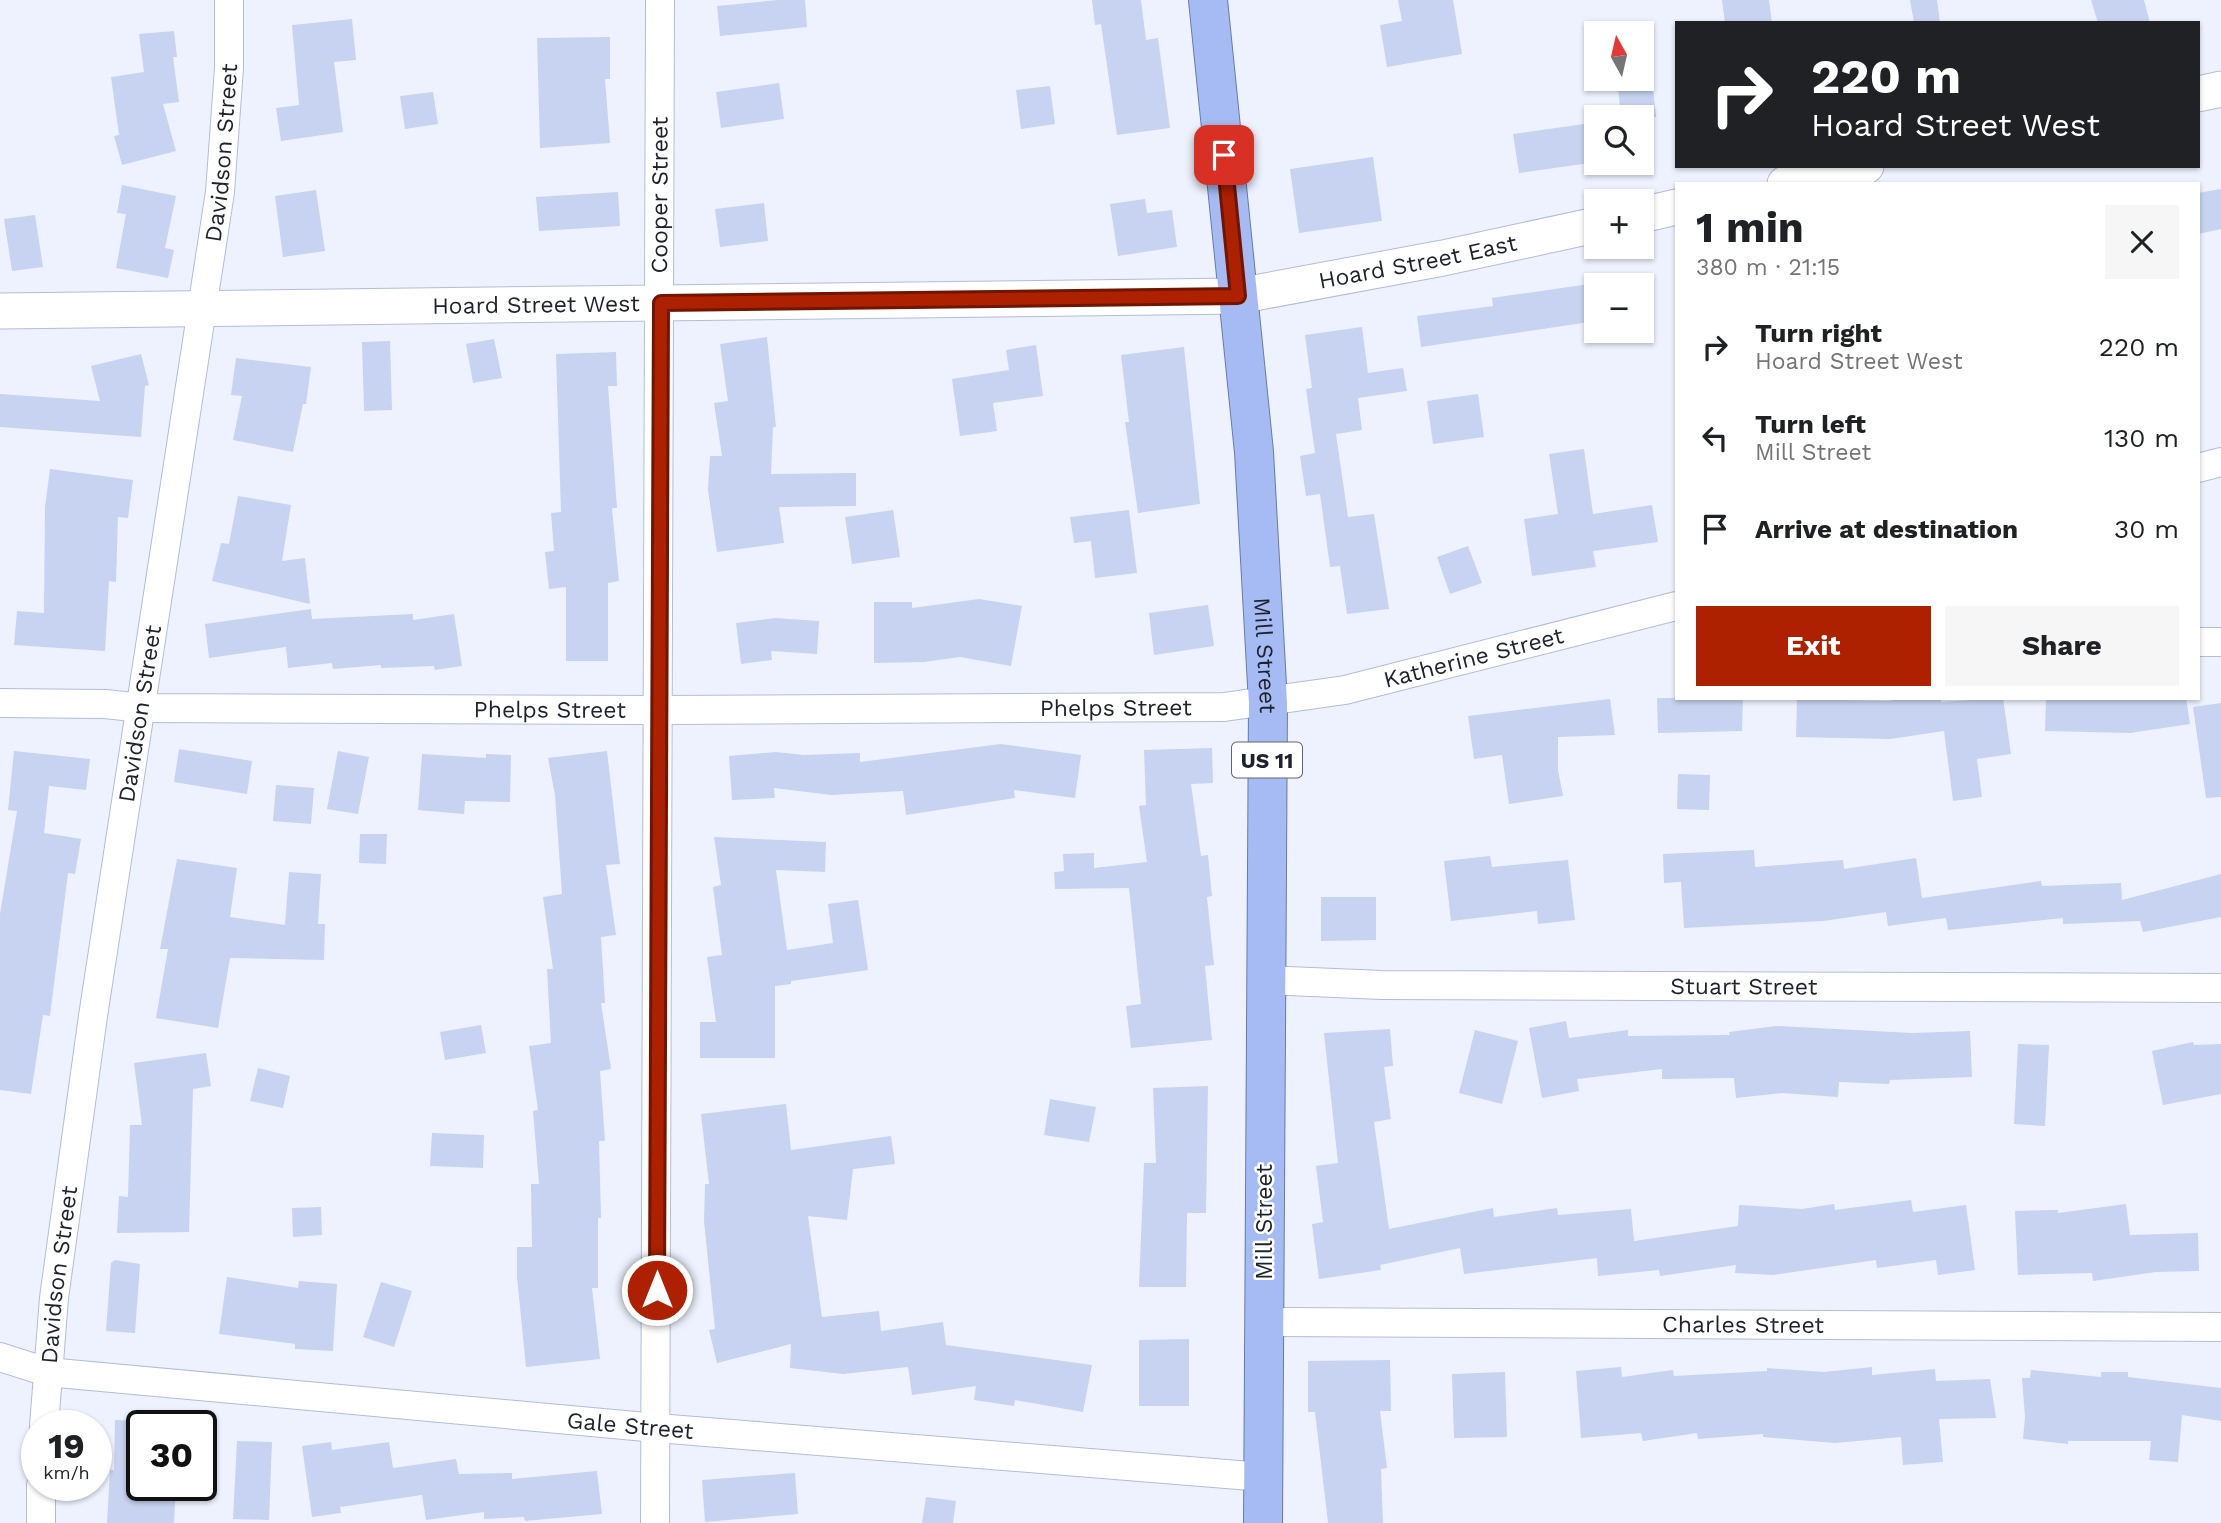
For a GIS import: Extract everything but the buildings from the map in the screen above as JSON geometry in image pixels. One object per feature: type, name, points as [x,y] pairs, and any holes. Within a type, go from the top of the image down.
[{"type":"highway","name":"Mill Street","points":[[1209,0],[1254,452],[1268,703],[1264,980],[1263,1523]]},
{"type":"street","name":"Davidson Street","points":[[45,1410],[54,1298],[93,1016],[220,192],[229,68],[229,0]]},
{"type":"street","name":"Cooper Street","points":[[655,1523],[660,0]]},
{"type":"street","points":[[2200,94],[2221,89]]},
{"type":"street","points":[[1794,182],[1857,168]]},
{"type":"street","points":[[1654,212],[1675,207]]},
{"type":"street","name":"Hoard Street East","points":[[1238,296],[1584,227]]},
{"type":"street","name":"Hoard Street West","points":[[0,311],[1238,296]]},
{"type":"street","points":[[2200,467],[2221,462]]},
{"type":"street","name":"Katherine Street","points":[[1268,703],[1345,690],[1675,606]]},
{"type":"street","points":[[2200,642],[2221,642]]},
{"type":"street","name":"Phelps Street","points":[[0,702],[105,704],[142,708],[658,710],[1210,707],[1268,703]]},
{"type":"street","name":"Stuart Street","points":[[1264,980],[1382,985],[2221,988]]},
{"type":"street","name":"Charles Street","points":[[1265,1321],[2221,1327]]},
{"type":"street","name":"Gale Street","points":[[0,1357],[47,1372],[657,1428],[1263,1477]]},
{"type":"street","points":[[40,1523],[41,1501]]},
{"type":"route","points":[[657,1290],[661,303],[1238,296],[1224,155]]}]
